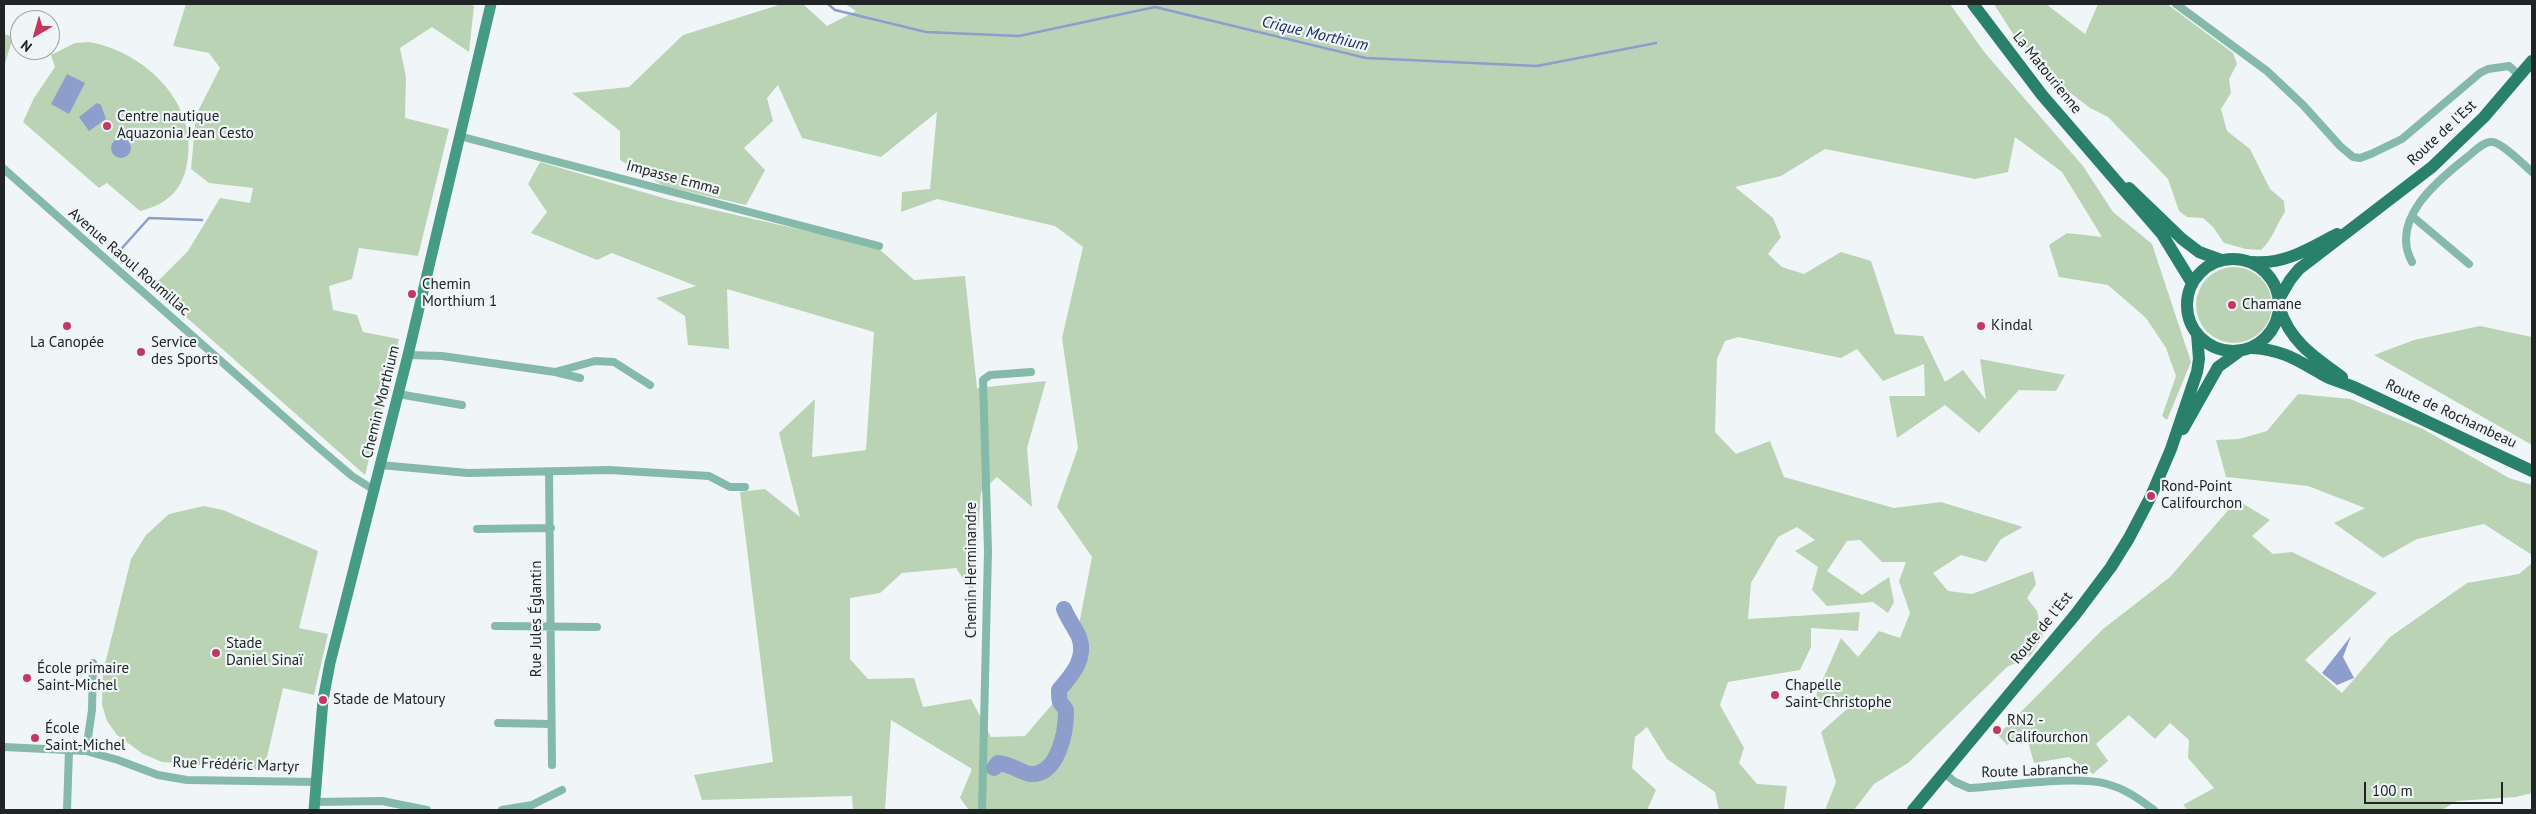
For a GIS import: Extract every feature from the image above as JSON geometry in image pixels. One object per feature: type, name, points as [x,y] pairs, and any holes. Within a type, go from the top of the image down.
[{"type":"main road","name":"La Matourienne","points":[[1973,4],[2042,95],[2162,234],[2192,283]]},
{"type":"main road","name":"Route de l'Est","points":[[2279,304],[2290,280],[2299,269],[2432,167],[2484,116],[2532,61]]},
{"type":"main road","name":"La Matourienne","points":[[2099,161],[2182,239],[2199,252],[2221,260]]},
{"type":"main road","name":"Route de l'Est","points":[[2249,261],[2270,263],[2286,259],[2365,218]]},
{"type":"main road","points":[[2235,258],[2249,261],[2260,267],[2276,287],[2279,304],[2277,321],[2271,332],[2246,349],[2217,348],[2209,345],[2197,334],[2190,323],[2187,310],[2187,296],[2192,283],[2204,269],[2221,260],[2235,258]]},
{"type":"main road","name":"Route de Rochambeau","points":[[2279,304],[2284,323],[2294,338],[2311,354],[2356,388]]},
{"type":"main road","name":"Route de l'Est","points":[[1913,810],[2075,615],[2111,567],[2140,518],[2171,448],[2197,372],[2199,359],[2197,334]]},
{"type":"main road","name":"Route de l'Est","points":[[2171,448],[2218,367],[2246,349]]},
{"type":"main road","name":"Route de Rochambeau","points":[[2246,349],[2278,350],[2329,378],[2356,388],[2532,470]]},
{"type":"street","name":"Chemin Morthium","points":[[315,806],[324,700],[330,663],[408,355],[491,4]]},
{"type":"street","points":[[2176,4],[2266,71],[2303,105],[2340,146],[2353,157],[2360,158],[2371,154],[2402,139],[2454,94],[2488,69],[2509,66],[2520,76]]},
{"type":"street","name":"Impasse Emma","points":[[459,136],[880,246]]},
{"type":"street","points":[[2412,262],[2406,244],[2412,216],[2417,205],[2442,176],[2483,145],[2492,142],[2499,144],[2532,172]]},
{"type":"street","points":[[2432,167],[2442,176]]},
{"type":"street","name":"Avenue Raoul Roumillac","points":[[4,169],[318,447],[352,476],[374,490]]},
{"type":"street","points":[[2412,216],[2469,264]]},
{"type":"street","points":[[408,355],[442,356],[555,372],[580,378]]},
{"type":"street","points":[[555,372],[595,361],[614,362],[650,385]]},
{"type":"street","name":"Chemin Herminandre","points":[[982,810],[988,551],[983,380],[990,375],[1031,372]]},
{"type":"street","points":[[398,394],[462,405]]},
{"type":"street","points":[[380,465],[468,473],[549,473],[609,470],[709,476],[730,487],[745,487]]},
{"type":"street","name":"Rue Jules Églantin","points":[[549,473],[552,765]]},
{"type":"street","points":[[477,529],[551,528]]},
{"type":"street","points":[[495,626],[597,627]]},
{"type":"street","points":[[86,751],[92,710],[93,663]]},
{"type":"street","points":[[498,724],[551,724]]},
{"type":"street","name":"Rue Frédéric Martyr","points":[[4,746],[86,751],[118,760],[158,775],[187,780],[317,782]]},
{"type":"street","points":[[67,810],[69,750]]},
{"type":"street","name":"Route Labranche","points":[[1944,773],[1955,782],[1969,788],[2076,781],[2106,784],[2134,794],[2154,810]]},
{"type":"street","points":[[502,810],[532,805],[562,790]]},
{"type":"street","points":[[315,806],[382,801],[427,810]]},
{"type":"green space","points":[[186,4],[470,4],[474,6],[469,52],[432,27],[400,48],[406,77],[405,118],[449,129],[418,256],[359,248],[352,279],[329,286],[333,310],[357,315],[363,332],[399,339],[365,475],[152,287],[188,251],[220,198],[250,203],[253,188],[209,183],[191,169],[196,115],[220,68],[209,53],[173,46]]},
{"type":"green space","points":[[782,4],[803,4],[827,26],[856,11],[845,4],[1950,4],[1985,53],[2083,166],[2113,212],[2152,244],[2191,362],[2167,420],[2162,416],[2176,376],[2166,348],[2146,318],[2108,285],[2059,277],[2049,245],[2067,233],[2102,237],[2062,172],[2015,137],[2008,172],[1975,179],[1825,149],[1781,176],[1735,187],[1773,218],[1781,237],[1768,254],[1782,267],[1804,274],[1841,252],[1871,261],[1895,334],[1923,336],[1945,382],[1963,370],[1986,400],[1980,359],[2065,375],[2056,391],[2019,390],[1979,433],[1945,405],[1897,438],[1889,396],[1925,396],[1924,364],[1883,381],[1857,349],[1841,358],[1738,337],[1725,341],[1717,359],[1715,432],[1736,454],[1770,441],[1784,477],[1894,508],[1941,502],[2023,527],[2001,539],[1986,562],[1961,555],[1933,573],[1948,591],[1972,594],[2033,571],[2036,584],[2027,598],[2037,611],[2043,637],[2030,656],[2007,667],[1908,763],[1874,784],[1854,810],[1825,810],[1836,782],[1821,732],[1847,709],[1813,702],[1841,638],[1858,657],[1879,631],[1900,638],[1910,613],[1899,581],[1906,562],[1882,562],[1860,540],[1847,541],[1827,571],[1862,595],[1889,577],[1894,602],[1888,613],[1873,602],[1827,606],[1812,590],[1818,567],[1795,551],[1815,540],[1797,527],[1778,537],[1751,583],[1748,619],[1860,612],[1858,631],[1811,628],[1811,647],[1800,670],[1728,682],[1720,705],[1744,748],[1739,763],[1757,784],[1787,786],[1784,810],[1719,810],[1715,792],[1667,759],[1647,727],[1635,737],[1632,768],[1656,790],[1648,808],[1650,810],[969,810],[960,798],[972,769],[891,720],[885,810],[853,810],[852,796],[702,800],[694,775],[773,762],[740,492],[765,489],[800,517],[779,433],[815,399],[812,457],[866,450],[874,332],[727,289],[729,349],[688,345],[685,316],[656,298],[696,286],[612,253],[597,260],[531,233],[547,212],[528,184],[540,162],[670,200],[877,247],[914,280],[965,276],[977,388],[1046,381],[1027,448],[1032,507],[997,477],[981,492],[973,594],[956,568],[902,573],[880,593],[850,598],[850,659],[868,679],[914,678],[923,707],[971,699],[991,737],[1025,736],[1067,687],[1092,557],[1057,507],[1078,448],[1062,338],[1083,247],[1055,226],[937,199],[901,212],[902,192],[930,189],[937,112],[881,157],[802,138],[778,85],[767,98],[773,121],[744,148],[765,170],[746,205],[664,186],[620,160],[620,131],[572,93],[629,87],[683,35]]},
{"type":"green space","points":[[1994,4],[2046,4],[2085,34],[2098,4],[2167,4],[2233,53],[2237,64],[2229,79],[2231,93],[2221,109],[2227,131],[2250,149],[2270,189],[2284,201],[2285,212],[2265,246],[2261,250],[2246,249],[2224,243],[2213,227],[2203,218],[2187,217],[2179,211],[2168,179],[2108,117],[2090,108],[2056,82],[2041,59],[2017,40]]},
{"type":"green space","points":[[4,34],[10,36],[10,47],[4,67]]},
{"type":"green space","name":"Centre nautique Aquazonia Jean Cesto","points":[[89,42],[110,48],[130,57],[148,69],[176,101],[185,121],[189,142],[187,164],[185,174],[177,189],[158,205],[140,211],[107,183],[99,188],[23,122],[34,98],[55,67],[53,60],[60,60],[60,50],[75,43]]},
{"type":"green space","points":[[2234,267],[2249,270],[2261,278],[2269,290],[2272,305],[2269,320],[2261,332],[2249,340],[2234,343],[2219,340],[2207,332],[2199,320],[2196,305],[2199,290],[2207,278],[2219,270]]},
{"type":"green space","points":[[2480,326],[2532,337],[2532,445],[2374,355],[2414,340]]},
{"type":"green space","points":[[2298,394],[2350,399],[2423,429],[2509,478],[2532,485],[2532,555],[2484,524],[2417,539],[2383,558],[2334,523],[2365,508],[2308,486],[2226,477],[2216,440],[2239,439],[2267,431]]},
{"type":"green space","points":[[2237,500],[2270,520],[2252,536],[2273,554],[2292,552],[2377,593],[2305,660],[2342,693],[2390,637],[2467,583],[2519,574],[2532,563],[2532,793],[2516,797],[2457,801],[2442,810],[2188,810],[2183,805],[2214,788],[2188,758],[2189,740],[2170,723],[2155,739],[2129,715],[2096,744],[2108,761],[2093,774],[2069,757],[2034,763],[2025,731],[2007,745],[1998,735],[2103,629],[2170,577]]},
{"type":"green space","name":"Stade Daniel Sinaï","points":[[204,506],[223,510],[318,551],[299,628],[328,634],[314,695],[283,688],[264,770],[162,762],[143,754],[117,735],[107,721],[102,705],[103,672],[131,559],[146,535],[169,514]]},
{"type":"water","points":[[67,74],[85,83],[69,114],[51,104]]},
{"type":"water","points":[[97,103],[101,105],[106,119],[89,131],[79,117]]},
{"type":"water","points":[[121,138],[128,141],[131,148],[128,155],[121,158],[114,155],[111,148],[114,141]]},
{"type":"water","points":[[2351,636],[2343,657],[2354,678],[2337,685],[2322,673]]},
{"type":"waterway","name":"Crique Morthium","points":[[828,4],[835,10],[926,32],[1019,36],[1155,7],[1366,58],[1537,66],[1656,43]]},
{"type":"waterway","points":[[114,257],[149,218],[202,220]]},
{"type":"waterway","points":[[994,768],[998,763],[1008,765],[1028,774],[1040,772],[1048,768],[1059,751],[1066,720],[1066,712],[1060,702],[1059,690],[1077,666],[1081,652],[1079,637],[1064,609]]},
{"type":"place","name":"Centre nautique Aquazonia Jean Cesto","points":[[107,126]]},
{"type":"place","name":"Chemin Morthium 1","points":[[412,294]]},
{"type":"place","name":"Chamane","points":[[2232,305]]},
{"type":"place","name":"La Canopée","points":[[67,326]]},
{"type":"place","name":"Kindal","points":[[1981,326]]},
{"type":"place","name":"Service des Sports","points":[[141,352]]},
{"type":"place","name":"Rond-Point Califourchon","points":[[2151,496]]},
{"type":"place","name":"Stade Daniel Sinaï","points":[[216,653]]},
{"type":"place","name":"École primaire Saint-Michel","points":[[27,678]]},
{"type":"place","name":"Chapelle Saint-Christophe","points":[[1775,695]]},
{"type":"place","name":"Stade de Matoury","points":[[323,700]]},
{"type":"place","name":"RN2 - Califourchon","points":[[1997,730]]},
{"type":"place","name":"École Saint-Michel","points":[[35,738]]}]
